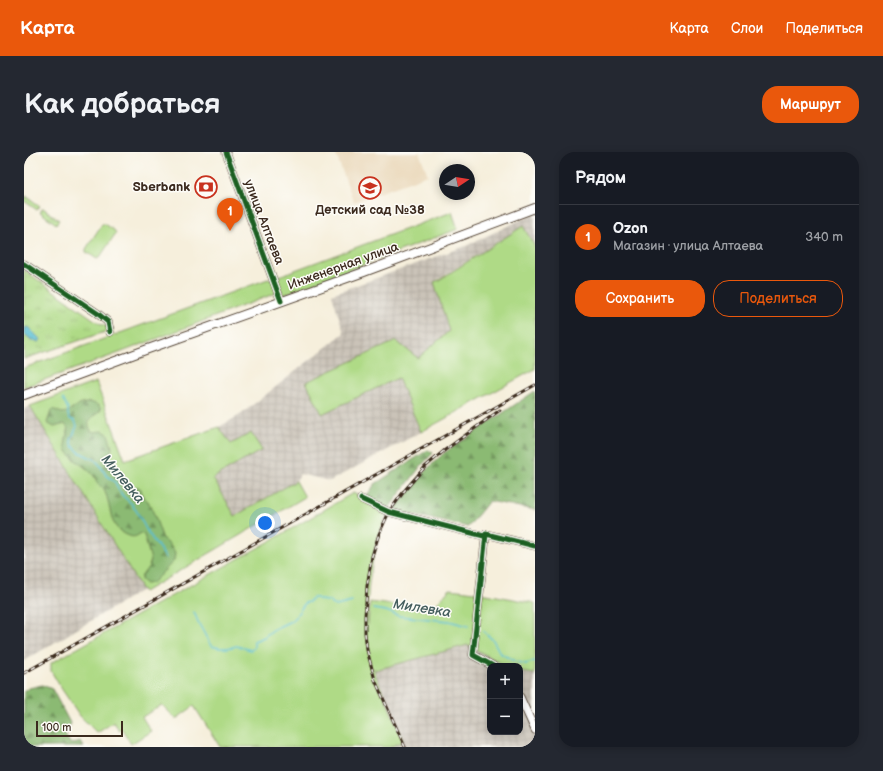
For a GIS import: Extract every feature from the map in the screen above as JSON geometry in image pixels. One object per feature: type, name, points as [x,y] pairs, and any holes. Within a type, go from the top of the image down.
[{"type":"main road","name":"Инженерная улица","points":[[24,395],[364,272],[535,208]]},
{"type":"street","name":"улица Алтаева","points":[[226,152],[281,301]]},
{"type":"street","points":[[24,264],[97,313],[108,322],[110,332]]},
{"type":"street","points":[[361,499],[389,512],[484,536],[486,534],[535,546]]},
{"type":"street","points":[[486,534],[473,656],[487,663]]},
{"type":"street","points":[[521,699],[535,730]]},
{"type":"shaded area","name":"Детский сад №38","points":[[335,152],[419,152],[428,175],[354,202]]},
{"type":"shaded area","points":[[535,214],[535,247],[523,226],[434,282],[449,331],[418,359],[322,414],[398,378],[421,432],[330,481],[300,474],[296,481],[235,516],[213,478],[262,449],[231,444],[219,427],[240,415],[344,333],[332,294],[466,246]]},
{"type":"shaded area","points":[[30,406],[142,590],[24,661],[24,409]]},
{"type":"shaded area","points":[[468,645],[501,663],[487,663],[487,735],[523,735],[523,672],[535,674],[535,747],[390,747],[403,741],[375,670]]},
{"type":"green space","points":[[26,196],[40,206],[37,210],[24,201]]},
{"type":"green space","points":[[43,208],[59,220],[56,224],[40,212]]},
{"type":"green space","points":[[452,212],[458,229],[283,295],[276,277]]},
{"type":"green space","points":[[102,224],[105,224],[116,233],[100,257],[97,259],[86,252],[86,249]]},
{"type":"green space","points":[[523,226],[535,247],[535,369],[421,432],[398,378],[322,414],[306,382],[396,341],[418,358],[449,331],[434,282]]},
{"type":"green space","points":[[24,270],[99,323],[114,329],[24,359]]},
{"type":"green space","points":[[268,279],[274,281],[277,291],[274,294],[119,353],[24,387],[24,368]]},
{"type":"green space","points":[[96,382],[125,460],[219,427],[231,444],[251,433],[262,450],[213,478],[235,516],[296,481],[305,497],[144,592],[30,406]]},
{"type":"green space","points":[[535,391],[535,510],[489,501],[468,527],[394,510],[426,470],[444,453]]},
{"type":"green space","points":[[90,402],[98,406],[101,410],[89,421],[92,432],[103,431],[108,434],[112,448],[110,456],[111,461],[121,471],[127,484],[141,489],[143,497],[148,501],[154,514],[163,539],[169,544],[175,553],[174,561],[152,583],[146,584],[141,580],[141,577],[149,566],[151,560],[144,535],[141,533],[131,537],[121,532],[114,522],[107,498],[102,488],[92,474],[67,451],[65,443],[68,430],[65,424],[54,427],[47,423],[53,409],[63,413],[79,405]]},
{"type":"green space","points":[[428,450],[433,453],[421,466],[389,508],[365,498],[375,484]]},
{"type":"green space","points":[[353,493],[388,510],[376,542],[369,582],[367,609],[368,625],[370,602],[431,610],[450,589],[535,603],[535,674],[523,672],[523,663],[501,663],[468,645],[375,670],[374,668],[403,741],[390,747],[220,747],[194,706],[176,719],[162,705],[142,717],[151,731],[131,744],[122,729],[119,731],[114,722],[97,733],[80,716],[61,688],[51,671],[51,663],[272,540]]},
{"type":"green space","points":[[42,685],[52,689],[70,723],[65,736],[71,744],[80,741],[84,747],[24,747],[24,691],[29,688]]},
{"type":"water","points":[[28,327],[41,340],[39,342],[31,341],[24,334],[24,328]]},
{"type":"waterway","name":"Милевка","points":[[63,399],[68,409],[70,419],[75,421],[77,426],[71,440],[73,446],[79,452],[95,460],[106,475],[115,482],[123,496],[132,504],[147,531],[166,558]]},
{"type":"waterway","name":"Милевка","points":[[194,612],[211,646],[220,648],[237,646],[251,650],[254,648],[254,641],[264,637],[274,629],[291,621],[305,603],[309,602],[312,598],[330,601],[331,604],[336,606],[352,602]]},
{"type":"waterway","name":"Милевка","points":[[373,609],[386,611],[399,616],[449,621],[468,626]]},
{"type":"waterway","name":"Милевка","points":[[483,631],[493,640],[500,653],[514,661],[526,664],[535,661]]},
{"type":"railway","points":[[24,673],[535,385]]},
{"type":"railway","points":[[405,747],[375,680],[367,650],[365,616],[367,586],[372,556],[379,534],[389,512],[405,490],[425,467],[445,450],[500,410]]},
{"type":"cycle path","points":[[226,152],[281,301]]},
{"type":"cycle path","points":[[24,264],[97,313],[108,322],[110,332]]},
{"type":"cycle path","points":[[361,499],[389,512],[484,536],[486,534],[535,546]]},
{"type":"cycle path","points":[[486,534],[473,655],[488,663]]},
{"type":"place","name":"Sberbank","points":[[206,187]]},
{"type":"place","name":"Детский сад №38","points":[[370,188]]},
{"type":"place","name":"Ozon","points":[[230,231]]}]
